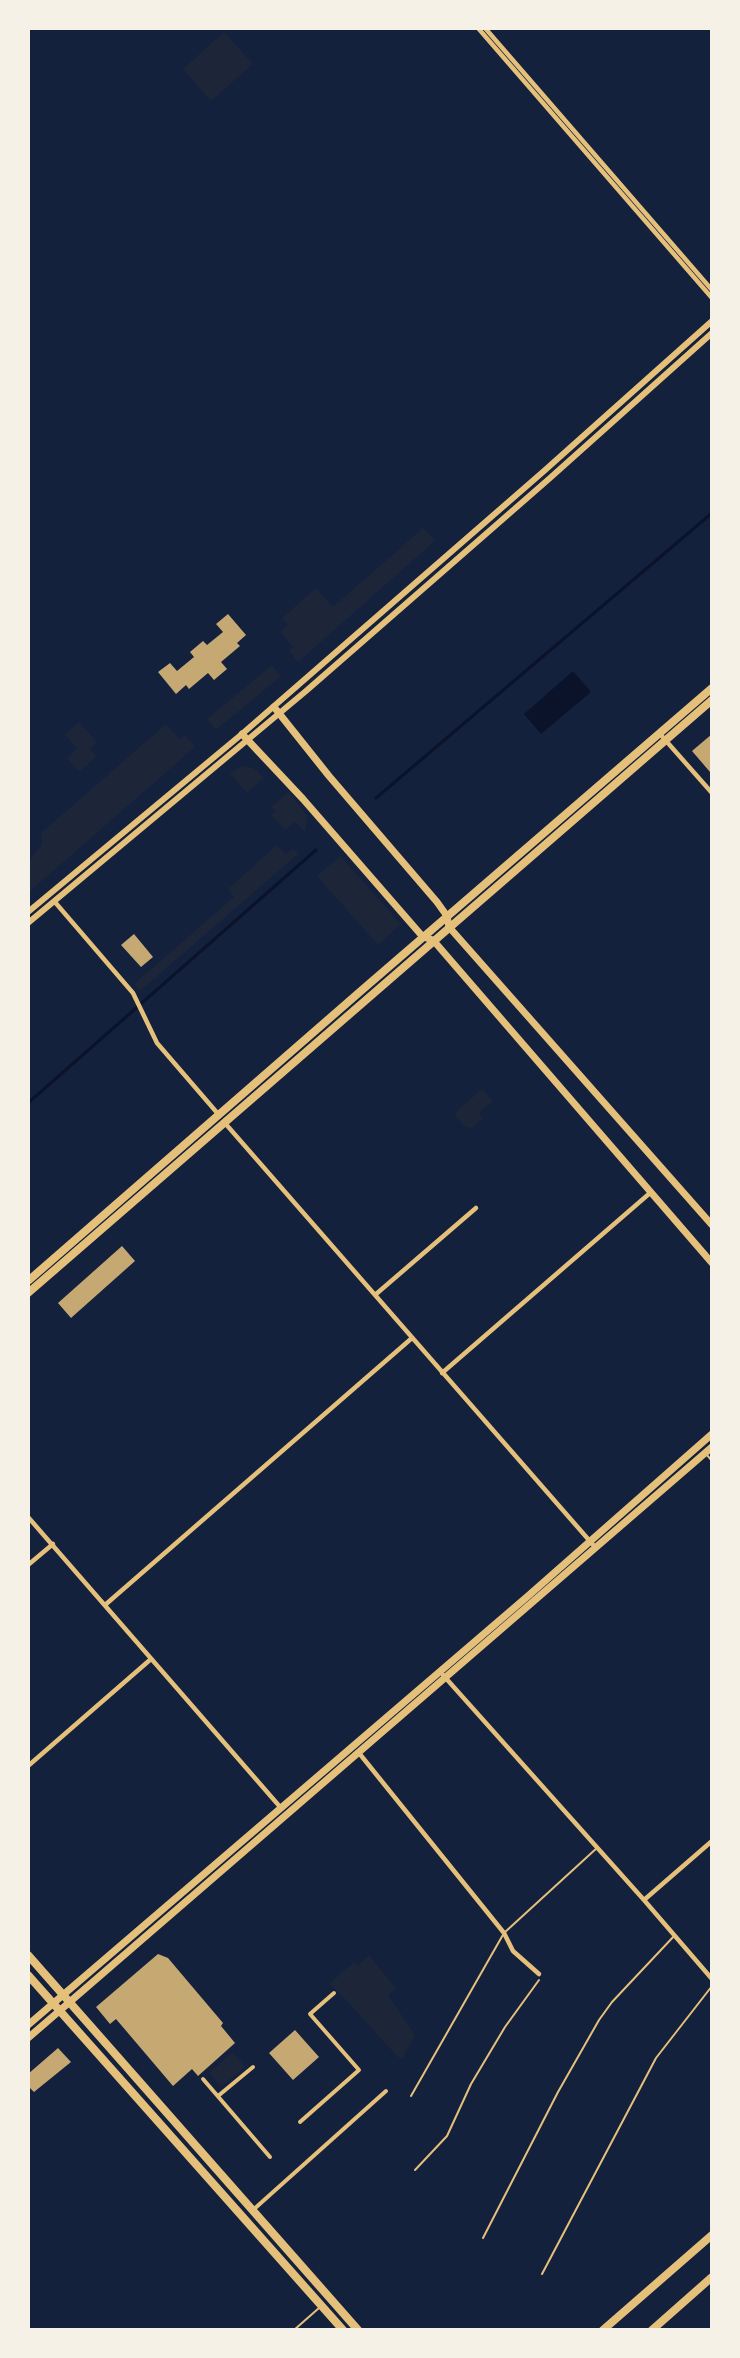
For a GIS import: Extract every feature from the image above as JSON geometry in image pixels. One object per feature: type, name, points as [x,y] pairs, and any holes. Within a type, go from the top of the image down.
[{"type":"main road","points":[[28,1281],[449,927],[663,737],[711,688]]},
{"type":"main road","points":[[28,1293],[447,916],[711,700]]},
{"type":"main road","points":[[273,707],[447,916],[449,927],[711,1225]]},
{"type":"main road","points":[[242,734],[303,799],[423,937],[433,940],[711,1263]]},
{"type":"main road","points":[[28,2038],[592,1544],[711,1434]]},
{"type":"main road","points":[[592,1544],[711,1447]]},
{"type":"main road","points":[[28,2025],[284,1812],[359,1753],[442,1675]]},
{"type":"main road","points":[[28,1955],[358,2330]]},
{"type":"main road","points":[[28,1975],[343,2330]]},
{"type":"main road","points":[[603,2330],[711,2235]]},
{"type":"main road","points":[[652,2330],[711,2277]]},
{"type":"street","points":[[478,28],[711,298]]},
{"type":"street","points":[[485,28],[711,290]]},
{"type":"street","points":[[28,912],[242,734],[544,471],[711,321]]},
{"type":"street","points":[[28,923],[279,714],[550,478],[711,333]]},
{"type":"street","points":[[663,737],[711,793]]},
{"type":"street","points":[[54,901],[133,993],[157,1043],[592,1544]]},
{"type":"street","points":[[442,1372],[650,1192]]},
{"type":"street","points":[[375,1295],[476,1208]]},
{"type":"street","points":[[105,1605],[412,1338]]},
{"type":"street","points":[[28,1517],[284,1812]]},
{"type":"street","points":[[28,1565],[52,1544]]},
{"type":"street","points":[[28,1766],[151,1659]]},
{"type":"street","points":[[442,1675],[598,1847],[711,1979]]},
{"type":"street","points":[[359,1753],[504,1933],[513,1951],[539,1974]]},
{"type":"street","points":[[644,1900],[711,1841]]},
{"type":"street","points":[[300,2122],[358,2070],[310,2014],[334,1993]]},
{"type":"street","points":[[218,2096],[253,2067]]},
{"type":"street","points":[[203,2079],[270,2157]]},
{"type":"street","points":[[252,2211],[386,2091]]},
{"type":"lane","points":[[705,1453],[711,1461]]},
{"type":"lane","points":[[411,2096],[504,1933],[598,1847]]},
{"type":"lane","points":[[483,2238],[558,2092],[599,2020],[612,2002],[675,1935]]},
{"type":"lane","points":[[415,2170],[447,2136],[471,2084],[505,2027],[539,1980]]},
{"type":"lane","points":[[542,2274],[656,2058],[711,1986]]},
{"type":"lane","points":[[294,2330],[330,2297]]},
{"type":"shaded area","points":[[224,32],[253,64],[211,101],[183,69]]},
{"type":"shaded area","points":[[423,528],[435,541],[298,662],[289,651],[293,647],[280,632],[288,625],[282,618],[316,588],[333,607]]},
{"type":"shaded area","points":[[272,665],[281,676],[216,730],[207,719]]},
{"type":"shaded area","points":[[573,671],[591,692],[541,734],[524,714]]},
{"type":"shaded area","points":[[79,722],[97,742],[90,749],[96,757],[79,772],[67,758],[77,749],[65,734]]},
{"type":"shaded area","points":[[166,724],[180,740],[185,735],[195,747],[29,892],[29,861],[42,844],[41,833]]},
{"type":"shaded area","points":[[240,766],[253,768],[264,778],[247,793],[230,774]]},
{"type":"shaded area","points":[[289,792],[307,816],[305,832],[295,822],[285,830],[271,815],[275,811],[271,807]]},
{"type":"shaded area","points":[[277,845],[286,855],[293,848],[298,854],[140,991],[134,984],[234,897],[228,889]]},
{"type":"shaded area","points":[[340,856],[401,924],[378,945],[317,876]]},
{"type":"shaded area","points":[[482,1089],[493,1101],[479,1113],[483,1118],[472,1128],[466,1127],[455,1116],[457,1111]]},
{"type":"shaded area","points":[[369,1955],[396,1989],[388,1995],[415,2035],[402,2059],[329,1984],[354,1962],[358,1965]]},
{"type":"shaded area","points":[[233,2052],[245,2067],[221,2087],[209,2073]]},
{"type":"building","points":[[228,614],[246,635],[237,643],[240,646],[221,662],[227,669],[214,680],[208,673],[189,689],[186,685],[176,694],[158,672],[170,663],[177,671],[194,657],[190,652],[203,641],[207,645],[223,632],[216,624]]},
{"type":"building","points":[[712,734],[712,771],[710,772],[692,751]]},
{"type":"building","points":[[134,934],[153,957],[141,967],[121,945]]},
{"type":"building","points":[[122,1246],[135,1261],[71,1318],[58,1303]]},
{"type":"building","points":[[158,1954],[168,1958],[223,2023],[221,2026],[235,2043],[198,2076],[192,2069],[173,2086],[116,2019],[110,2024],[96,2007]]},
{"type":"building","points":[[295,2030],[319,2057],[293,2080],[269,2053]]},
{"type":"building","points":[[58,2048],[71,2062],[34,2092],[28,2086],[28,2074]]},
{"type":"waterway","points":[[376,798],[712,513]]},
{"type":"waterway","points":[[28,1103],[316,850]]}]
